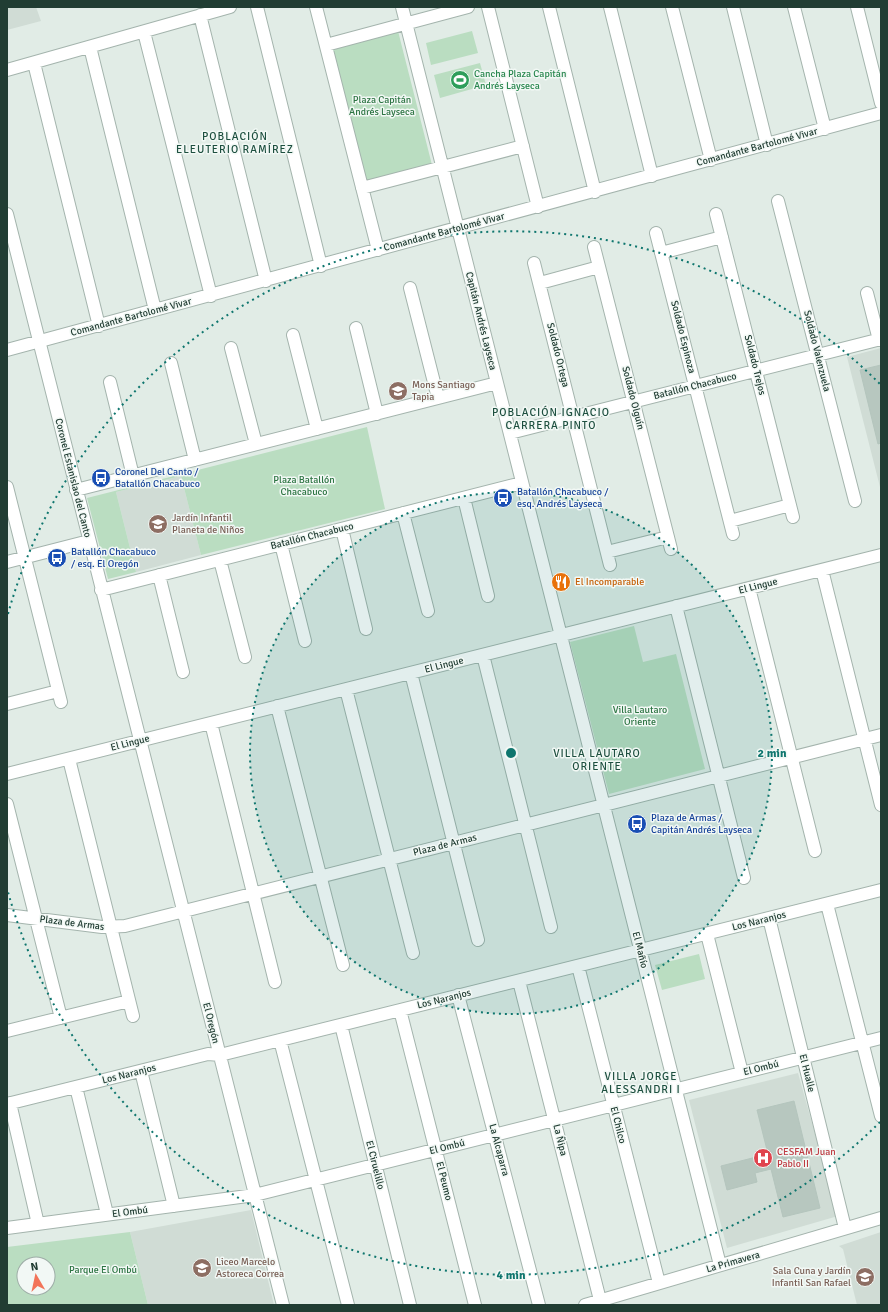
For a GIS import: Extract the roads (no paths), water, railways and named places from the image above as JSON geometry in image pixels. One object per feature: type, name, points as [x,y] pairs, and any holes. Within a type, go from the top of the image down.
[{"type":"street","points":[[7,70],[230,7]]},
{"type":"street","points":[[257,7],[321,266]]},
{"type":"street","points":[[316,7],[378,250]]},
{"type":"street","name":"Capitán Andrés Layseca","points":[[402,7],[561,635]]},
{"type":"street","points":[[326,45],[468,7]]},
{"type":"street","points":[[488,7],[538,207]]},
{"type":"street","points":[[549,7],[595,192]]},
{"type":"street","points":[[610,7],[652,176]]},
{"type":"street","points":[[672,7],[711,160]]},
{"type":"street","points":[[733,7],[767,145]]},
{"type":"street","points":[[794,7],[824,129]]},
{"type":"street","points":[[857,7],[881,103]]},
{"type":"street","points":[[200,15],[266,281]]},
{"type":"street","points":[[144,32],[211,296]]},
{"type":"street","points":[[90,47],[155,310]]},
{"type":"street","points":[[34,63],[99,326]]},
{"type":"street","name":"Comandante Bartolomé Vivar","points":[[7,350],[595,192],[881,113]]},
{"type":"street","points":[[362,188],[523,146]]},
{"type":"street","name":"Soldado Valenzuela","points":[[778,200],[855,501]]},
{"type":"street","name":"Coronel Estanislao del Canto","points":[[7,214],[140,741]]},
{"type":"street","name":"Soldado Trejos","points":[[716,214],[793,517]]},
{"type":"street","name":"Soldado Espinoza","points":[[656,233],[733,534]]},
{"type":"street","points":[[661,253],[722,237]]},
{"type":"street","name":"Soldado Olguín","points":[[594,247],[671,549]]},
{"type":"street","name":"Soldado Ortega","points":[[534,263],[610,565]]},
{"type":"street","points":[[540,283],[599,268]]},
{"type":"street","points":[[410,288],[438,398]]},
{"type":"street","points":[[867,293],[880,339]]},
{"type":"street","points":[[356,328],[377,414]]},
{"type":"street","points":[[293,335],[317,429]]},
{"type":"street","name":"Batallón Chacabuco","points":[[510,433],[880,339]]},
{"type":"street","points":[[231,348],[256,444]]},
{"type":"street","points":[[171,363],[195,460]]},
{"type":"street","points":[[110,382],[133,476]]},
{"type":"street","points":[[76,490],[497,383]]},
{"type":"street","name":"Batallón Chacabuco","points":[[102,590],[522,483]]},
{"type":"street","points":[[7,487],[60,697],[7,704]]},
{"type":"street","points":[[464,498],[488,596]]},
{"type":"street","points":[[730,521],[790,505]]},
{"type":"street","points":[[403,513],[428,611]]},
{"type":"street","points":[[342,529],[366,629]]},
{"type":"street","points":[[607,552],[668,537]]},
{"type":"street","points":[[7,562],[89,541]]},
{"type":"street","points":[[281,544],[305,641]]},
{"type":"street","name":"El Lingue","points":[[7,774],[881,555]]},
{"type":"street","points":[[220,560],[245,657]]},
{"type":"street","points":[[822,570],[881,805]]},
{"type":"street","points":[[159,575],[183,672]]},
{"type":"street","points":[[749,588],[815,851]]},
{"type":"street","points":[[676,606],[744,878]]},
{"type":"street","name":"El Mañío","points":[[561,635],[720,1265]]},
{"type":"street","points":[[483,655],[551,928]]},
{"type":"street","points":[[411,673],[478,940]]},
{"type":"street","points":[[346,689],[413,953]]},
{"type":"street","points":[[278,706],[343,965]]},
{"type":"street","points":[[211,723],[275,982]]},
{"type":"street","name":"Plaza de Armas","points":[[7,915],[111,928],[183,912],[881,735]]},
{"type":"street","name":"El Oregón","points":[[140,741],[283,1305]]},
{"type":"street","points":[[69,759],[133,1016]]},
{"type":"street","points":[[7,804],[61,1018]]},
{"type":"street","name":"Los Naranjos","points":[[8,1104],[208,1054],[220,1055],[881,890]]},
{"type":"street","points":[[827,904],[881,1116]]},
{"type":"street","name":"El Hualle","points":[[769,918],[845,1228]]},
{"type":"street","points":[[707,934],[742,1073]]},
{"type":"street","name":"El Chilco","points":[[578,966],[659,1283]]},
{"type":"street","name":"La Ñipa","points":[[519,980],[600,1300]]},
{"type":"street","name":"La Alcaparra","points":[[458,996],[539,1305]]},
{"type":"street","points":[[7,1031],[129,1001]]},
{"type":"street","name":"El Peumo","points":[[400,1010],[475,1305]]},
{"type":"street","name":"El Ciruelillo","points":[[341,1025],[410,1305]]},
{"type":"street","name":"El Ombú","points":[[7,1228],[255,1195],[881,1038]]},
{"type":"street","points":[[280,1040],[348,1305]]},
{"type":"street","points":[[141,1071],[174,1206]]},
{"type":"street","points":[[76,1087],[107,1214]]},
{"type":"street","points":[[8,1104],[38,1224]]},
{"type":"street","name":"La Primavera","points":[[585,1305],[881,1218]]},
{"type":"place","name":"Cancha Plaza Capitán Andrés Layseca","points":[[460,80]]},
{"type":"place","name":"Mons Santiago Tapia","points":[[398,391]]},
{"type":"place","name":"Coronel Del Canto / Batallón Chacabuco","points":[[101,478]]},
{"type":"place","name":"Batallón Chacabuco / esq. Andrés Layseca","points":[[503,498]]},
{"type":"place","name":"Jardín Infantil Planeta de Niños","points":[[158,524]]},
{"type":"place","name":"Batallón Chacabuco / esq. El Oregón","points":[[57,558]]},
{"type":"place","name":"El Incomparable","points":[[561,582]]},
{"type":"place","name":"Plaza de Armas / Capitán Andrés Layseca","points":[[637,824]]},
{"type":"place","name":"CESFAM Juan Pablo II","points":[[763,1158]]},
{"type":"place","name":"Liceo Marcelo Astoreca Correa","points":[[202,1268]]},
{"type":"place","name":"Sala Cuna y Jardín Infantil San Rafael","points":[[865,1277]]},
{"type":"district","name":"POBLACIÓN ELEUTERIO RAMÍREZ","points":[[235,142]]},
{"type":"district","name":"POBLACIÓN IGNACIO CARRERA PINTO","points":[[551,418]]},
{"type":"district","name":"VILLA LAUTARO ORIENTE","points":[[597,759]]},
{"type":"district","name":"VILLA JORGE ALESSANDRI I","points":[[641,1082]]},
{"type":"park label","name":"Plaza Capitán Andrés Layseca","points":[[382,106]]},
{"type":"park label","name":"Plaza Batallón Chacabuco","points":[[304,486]]},
{"type":"park label","name":"Villa Lautaro Oriente","points":[[640,716]]},
{"type":"park label","name":"Parque El Ombú","points":[[103,1270]]}]
